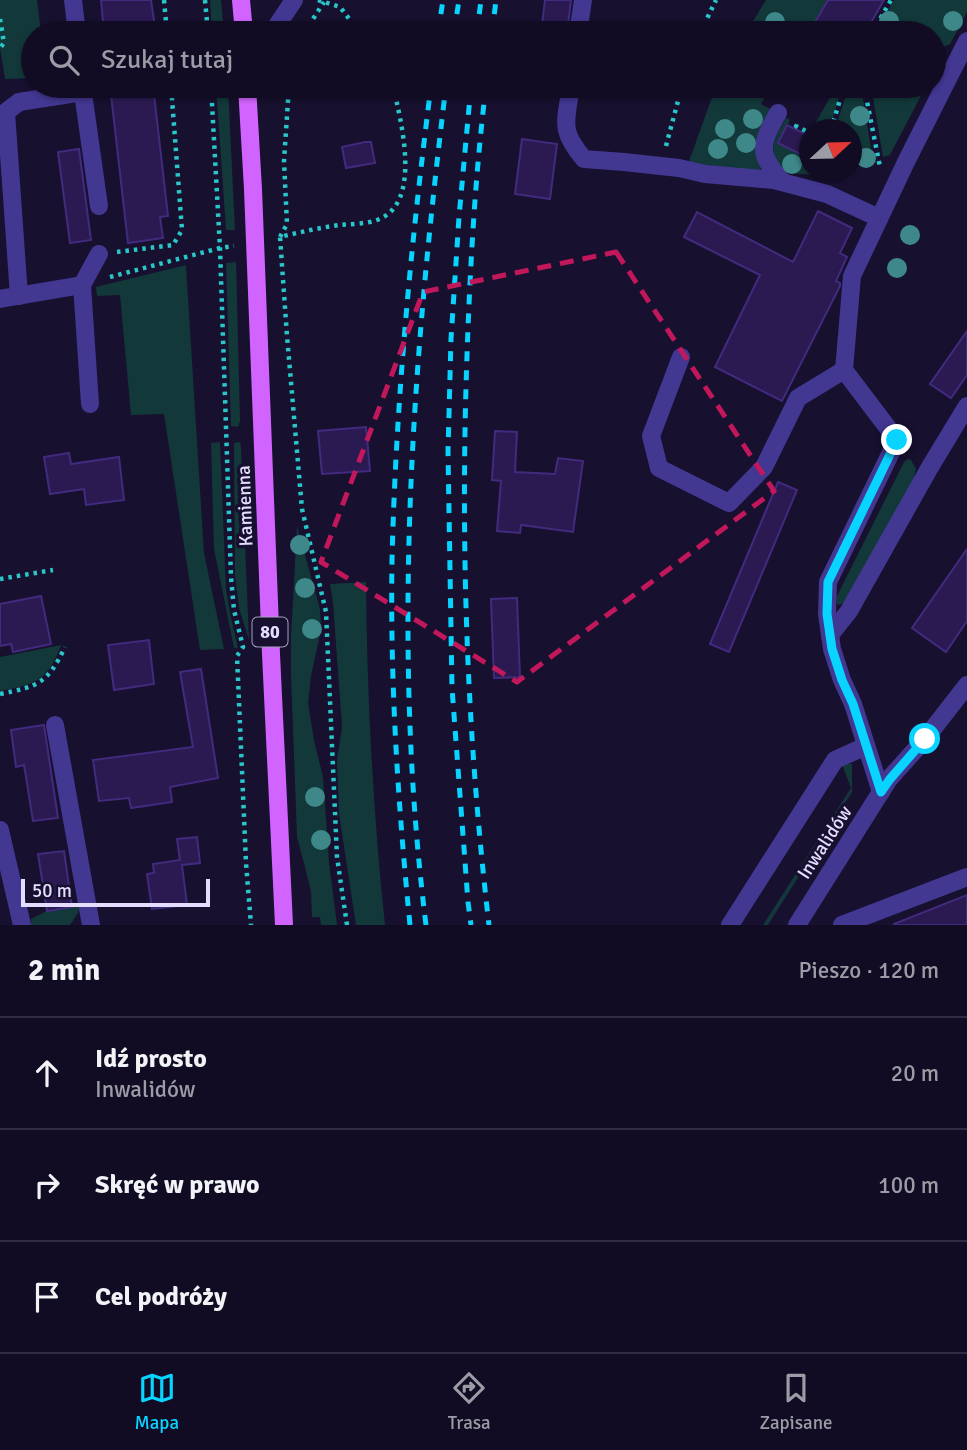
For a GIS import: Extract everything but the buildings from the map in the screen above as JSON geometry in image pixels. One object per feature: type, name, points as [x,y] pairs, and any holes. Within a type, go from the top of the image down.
[{"type":"main road","points":[[241,0],[243,21]]},
{"type":"main road","name":"Kamienna","points":[[248,98],[284,925]]},
{"type":"street","points":[[73,0],[75,21]]},
{"type":"street","points":[[280,21],[294,0]]},
{"type":"street","points":[[580,21],[583,0]]},
{"type":"street","points":[[946,83],[967,41]]},
{"type":"street","points":[[19,296],[6,112],[19,102],[39,98]]},
{"type":"street","points":[[84,98],[99,206]]},
{"type":"street","points":[[569,98],[565,129],[572,145],[584,159],[775,180],[883,210]]},
{"type":"street","points":[[881,792],[832,649],[827,614],[828,582],[897,440],[844,370],[852,276],[939,98]]},
{"type":"street","points":[[778,113],[765,137],[763,150],[773,172],[783,182]]},
{"type":"street","points":[[90,404],[82,285],[99,254]]},
{"type":"street","points":[[0,299],[82,285]]},
{"type":"street","points":[[681,357],[651,436],[659,468],[729,503],[764,467],[798,398],[844,370]]},
{"type":"street","points":[[830,635],[849,611],[967,406]]},
{"type":"street","name":"Inwalidów","points":[[797,925],[890,779],[967,685]]},
{"type":"street","points":[[55,726],[91,925]]},
{"type":"street","points":[[730,925],[835,760],[866,746]]},
{"type":"street","points":[[0,830],[22,925]]},
{"type":"street","points":[[842,925],[967,877]]},
{"type":"path","points":[[164,0],[166,21]]},
{"type":"path","points":[[205,0],[207,21]]},
{"type":"path","points":[[706,21],[716,0]]},
{"type":"path","points":[[879,21],[891,0]]},
{"type":"path","points":[[311,21],[322,1],[340,6],[351,21]]},
{"type":"path","points":[[0,19],[4,43],[0,48]]},
{"type":"path","points":[[99,254],[173,245],[182,230],[172,98]]},
{"type":"path","points":[[212,98],[220,248],[231,577],[234,610],[243,647],[237,656],[251,925]]},
{"type":"path","points":[[347,925],[337,857],[326,612],[302,509],[280,237],[316,228],[378,220],[396,207],[404,187],[404,134],[396,98]]},
{"type":"path","points":[[661,167],[679,98]]},
{"type":"path","points":[[834,119],[840,98]]},
{"type":"path","points":[[866,98],[883,210]]},
{"type":"path","points":[[798,124],[796,126],[799,128]]},
{"type":"path","points":[[82,285],[220,248]]},
{"type":"path","points":[[0,579],[53,570]]},
{"type":"path","points":[[0,694],[32,687],[47,677],[65,647]]},
{"type":"highlighted area","points":[[616,252],[774,491],[517,682],[321,562],[423,292]]},
{"type":"green space","points":[[0,0],[37,0],[40,21],[21,21],[21,78],[5,79],[0,48]]},
{"type":"green space","points":[[210,0],[221,0],[223,21],[211,21]]},
{"type":"green space","points":[[766,0],[828,0],[817,21],[753,21]]},
{"type":"green space","points":[[894,0],[967,0],[967,12],[950,44],[946,46],[946,21],[882,21]]},
{"type":"green space","points":[[217,98],[229,98],[235,230],[226,230]]},
{"type":"green space","points":[[764,98],[761,104],[770,109],[756,140],[756,154],[762,173],[688,164],[711,100]]},
{"type":"green space","points":[[830,98],[839,98],[833,119],[818,119]]},
{"type":"green space","points":[[845,98],[863,98],[873,161],[862,164],[862,119],[838,119]]},
{"type":"green space","points":[[873,98],[920,98],[890,155],[883,157]]},
{"type":"green space","points":[[786,118],[790,120],[779,143],[799,153],[799,174],[787,173],[775,159],[775,140]]},
{"type":"green space","points":[[236,262],[238,427],[231,426],[226,263]]},
{"type":"green space","points":[[186,265],[204,553],[224,649],[200,650],[164,414],[131,415],[120,295],[97,296],[96,287]]},
{"type":"green space","points":[[220,442],[226,589],[238,648],[234,648],[214,549],[211,443]]},
{"type":"green space","points":[[240,442],[249,640],[239,608],[235,575],[234,443]]},
{"type":"green space","points":[[908,459],[916,469],[914,478],[845,602],[837,604],[836,598],[904,462]]},
{"type":"green space","points":[[297,526],[320,609],[321,630],[308,703],[323,777],[337,925],[321,925],[320,917],[312,917],[311,892],[297,837],[291,636]]},
{"type":"green space","points":[[366,582],[371,754],[385,925],[356,925],[339,814],[337,760],[342,727],[330,584]]},
{"type":"green space","points":[[61,645],[51,666],[39,679],[0,691],[0,657]]},
{"type":"green space","points":[[842,764],[852,764],[852,792],[768,925],[763,925],[851,788]]},
{"type":"green space","points":[[79,906],[70,925],[31,925],[31,919],[47,911]]},
{"type":"railway","points":[[440,21],[443,0]]},
{"type":"railway","points":[[456,21],[459,0]]},
{"type":"railway","points":[[478,21],[481,0]]},
{"type":"railway","points":[[493,21],[496,0]]},
{"type":"railway","points":[[410,925],[396,743],[392,560],[406,322],[430,98]]},
{"type":"railway","points":[[426,925],[415,820],[410,715],[410,505],[424,295],[445,98]]},
{"type":"railway","points":[[470,98],[451,339],[448,452],[452,688],[471,925]]},
{"type":"railway","points":[[485,98],[470,273],[465,521],[471,723],[489,925]]},
{"type":"route","points":[[897,440],[828,582],[827,614],[832,649],[881,792],[925,739]]}]
